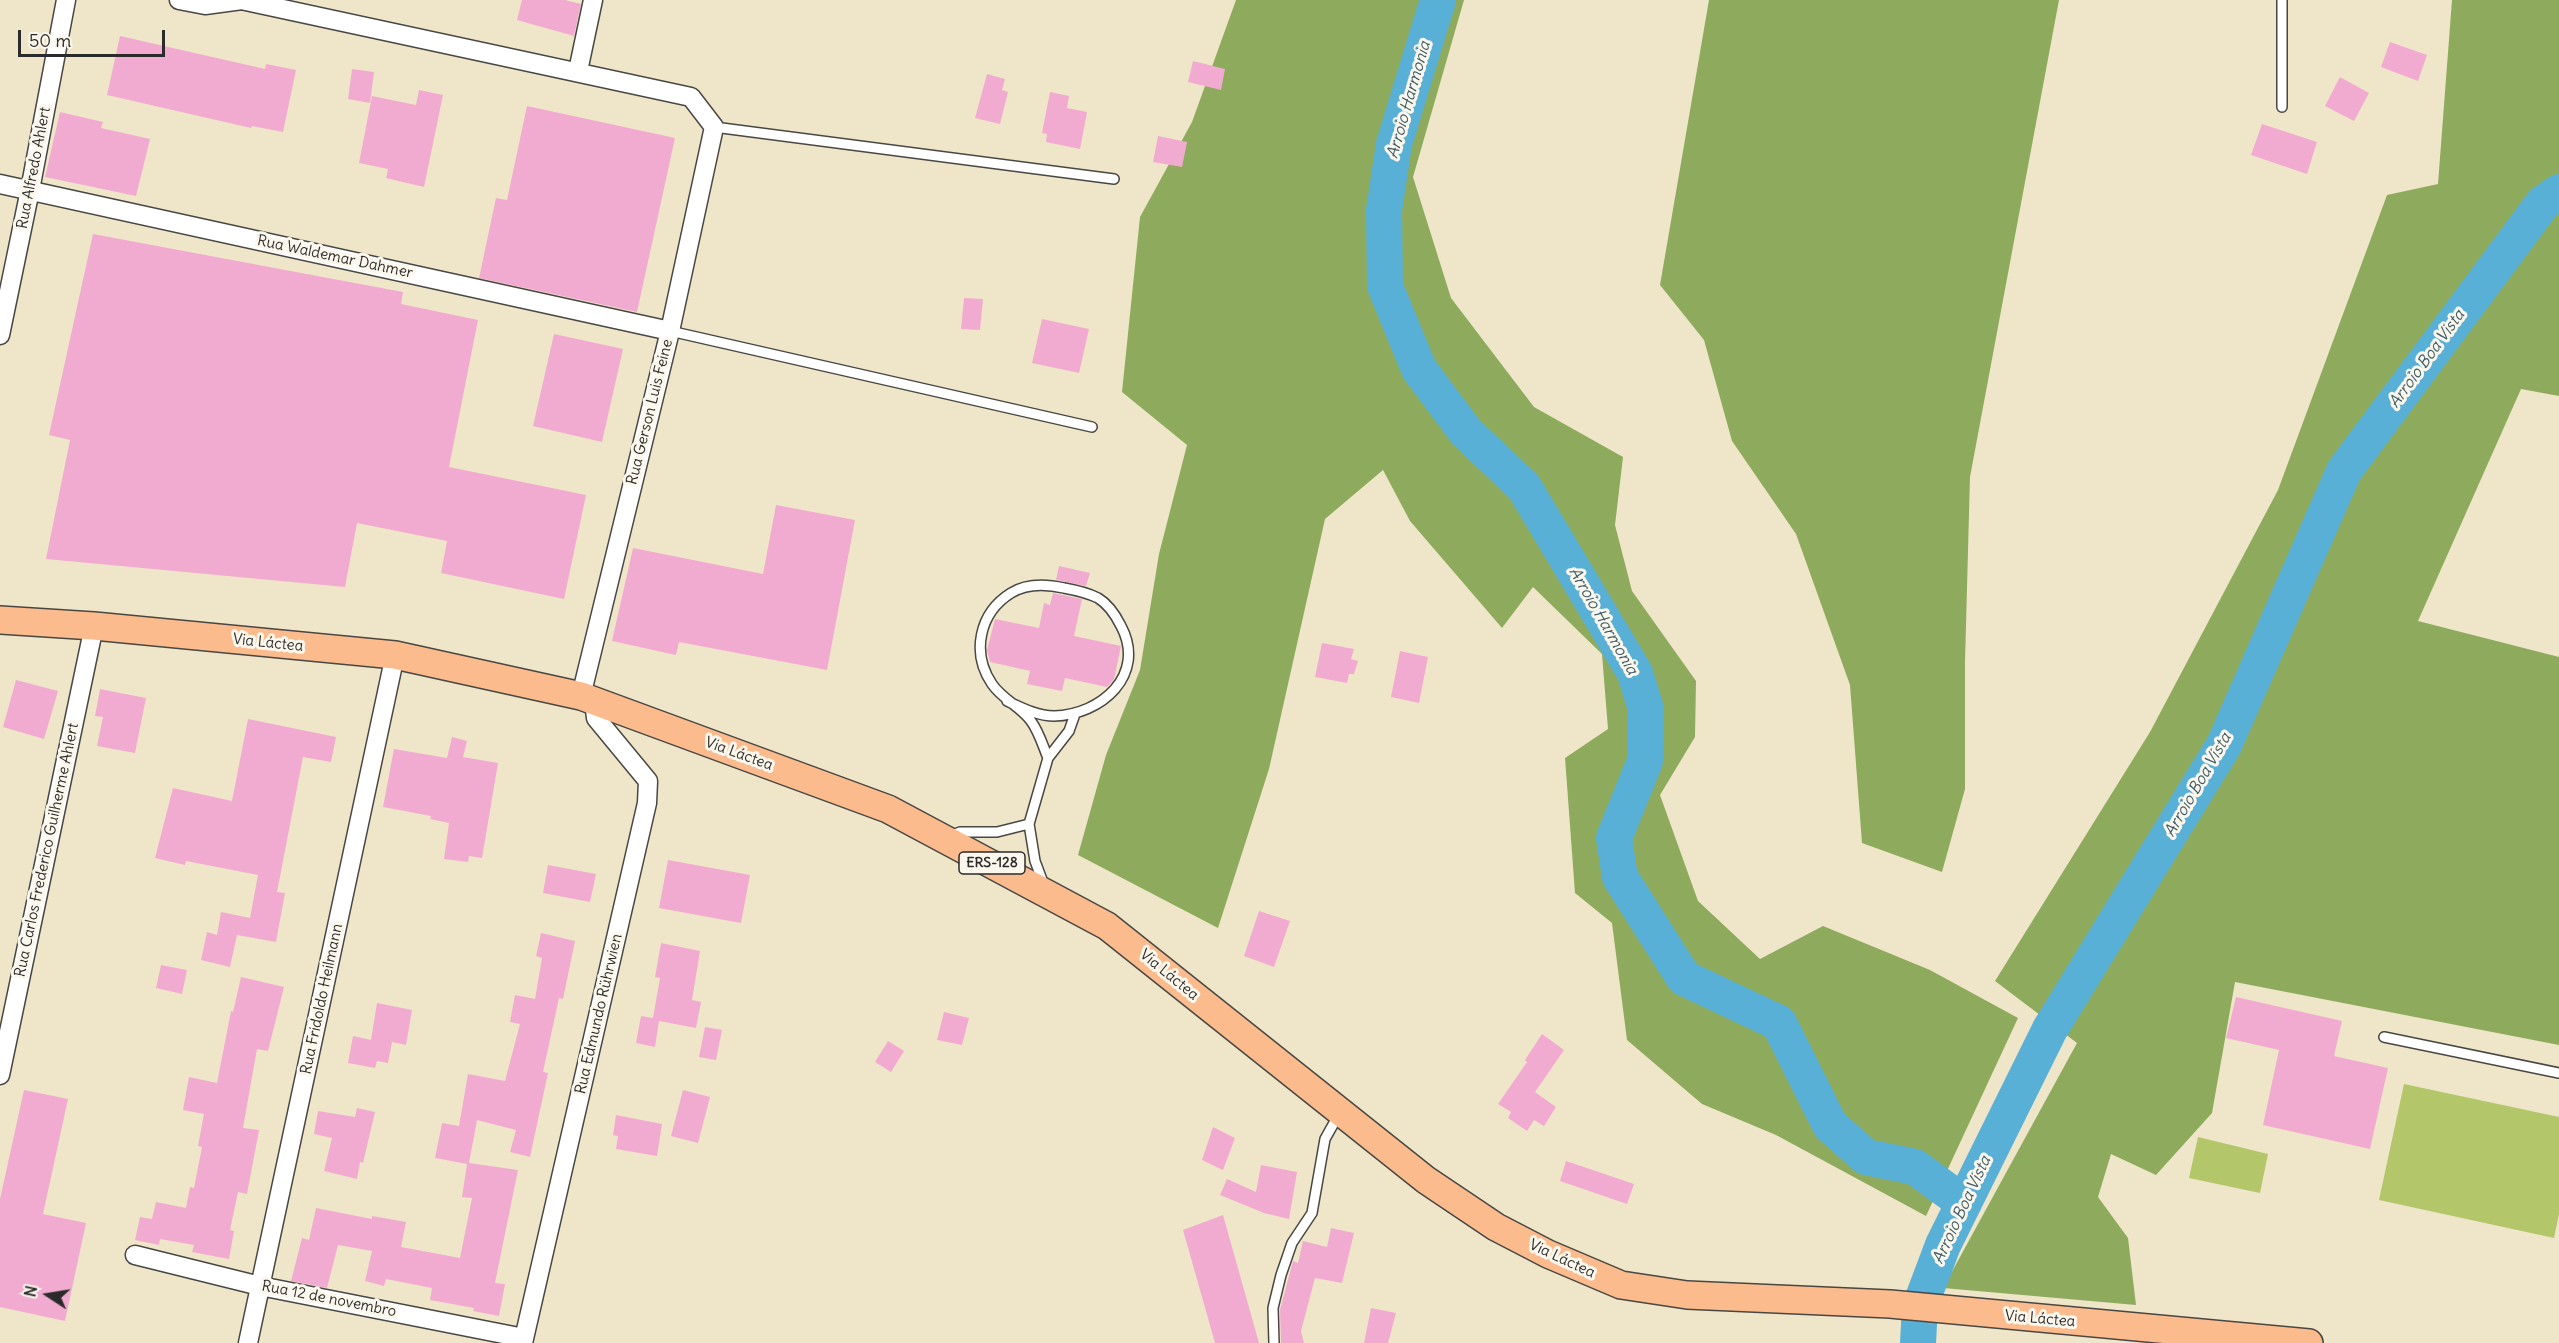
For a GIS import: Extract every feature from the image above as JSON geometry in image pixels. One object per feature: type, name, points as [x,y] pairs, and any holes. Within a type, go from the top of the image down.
[{"type":"main road","name":"Via Láctea","points":[[0,620],[94,626],[395,655],[588,699],[888,809],[1107,926],[1426,1180],[1496,1227],[1548,1254],[1621,1285],[1687,1295],[1890,1304],[2309,1343]]},
{"type":"street","name":"Rua Alfredo Ahlert","points":[[0,335],[66,0]]},
{"type":"street","points":[[179,0],[205,5],[241,0],[691,97],[714,128]]},
{"type":"street","points":[[578,71],[592,0]]},
{"type":"street","name":"Rua Gerson Luis Feine","points":[[588,699],[714,128]]},
{"type":"street","name":"Rua Waldemar Dahmer","points":[[0,184],[670,331]]},
{"type":"street","name":"Rua Carlos Frederico Guilherme Ahlert","points":[[0,1075],[94,626]]},
{"type":"street","name":"Rua Fridoldo Heilmann","points":[[248,1343],[395,655]]},
{"type":"street","name":"Rua Edmundo Rührwien","points":[[524,1340],[647,803],[648,781],[596,718],[588,699]]},
{"type":"street","name":"Rua 12 de novembro","points":[[135,1255],[260,1286],[524,1340]]},
{"type":"lane","points":[[2282,0],[2282,107]]},
{"type":"lane","points":[[714,128],[1114,179]]},
{"type":"lane","points":[[670,331],[1092,427]]},
{"type":"lane","points":[[1007,701],[1029,711],[1052,716],[1075,714],[1096,706],[1113,693],[1124,675],[1128,655],[1125,634],[1115,615],[1100,599],[1067,589],[1033,585],[1012,592],[995,606],[984,624],[979,644],[982,665],[992,684],[1007,701],[1030,720],[1048,759]]},
{"type":"lane","points":[[1047,892],[1035,861],[1029,824],[1048,759],[1069,731],[1075,714]]},
{"type":"lane","points":[[945,838],[960,832],[997,832],[1029,824]]},
{"type":"lane","points":[[2384,1037],[2559,1073]]},
{"type":"lane","points":[[1274,1343],[1273,1308],[1281,1275],[1292,1243],[1312,1214],[1325,1139],[1341,1112]]},
{"type":"green space","points":[[1236,0],[1464,0],[1413,177],[1451,298],[1534,407],[1623,457],[1615,525],[1632,591],[1696,681],[1695,737],[1660,795],[1698,901],[1760,959],[1823,926],[1930,970],[2018,1018],[1926,1216],[1776,1135],[1702,1104],[1627,1040],[1612,923],[1575,893],[1565,758],[1608,729],[1602,654],[1533,587],[1502,628],[1410,521],[1383,470],[1325,519],[1269,769],[1218,928],[1078,855],[1106,755],[1140,670],[1159,554],[1187,445],[1122,392],[1140,217],[1192,122]]},
{"type":"green space","points":[[1709,0],[2059,0],[1970,477],[1965,662],[1965,789],[1942,872],[1862,843],[1850,685],[1796,534],[1732,441],[1704,340],[1660,285]]},
{"type":"green space","points":[[2452,0],[2559,0],[2559,396],[2521,389],[2418,621],[2559,657],[2559,1045],[2235,982],[2212,1113],[2156,1175],[2111,1154],[2098,1197],[2128,1238],[2136,1305],[1943,1288],[2077,1043],[1995,981],[2150,732],[2278,490],[2387,195],[2438,184]]},
{"type":"green space","points":[[2404,1084],[2559,1117],[2559,1214],[2554,1238],[2379,1200]]},
{"type":"green space","points":[[2198,1137],[2268,1154],[2260,1193],[2189,1178]]},
{"type":"building","points":[[522,0],[565,0],[581,4],[574,36],[517,20]]},
{"type":"building","points":[[120,36],[265,69],[266,64],[296,70],[283,132],[252,126],[251,128],[107,95]]},
{"type":"building","points":[[2390,42],[2427,55],[2418,81],[2381,67]]},
{"type":"building","points":[[1193,61],[1225,69],[1221,90],[1188,82]]},
{"type":"building","points":[[352,69],[374,72],[370,103],[348,99]]},
{"type":"building","points":[[987,74],[1005,79],[1002,90],[1008,92],[1000,124],[975,118]]},
{"type":"building","points":[[2340,77],[2369,93],[2354,121],[2325,106]]},
{"type":"building","points":[[419,90],[443,95],[424,187],[386,178],[388,169],[359,163],[372,96],[416,105]]},
{"type":"building","points":[[1050,92],[1069,96],[1067,108],[1087,112],[1080,149],[1046,142],[1047,134],[1042,133]]},
{"type":"building","points":[[527,106],[675,138],[637,312],[479,278],[496,198],[507,200]]},
{"type":"building","points":[[60,112],[103,122],[101,128],[150,139],[136,196],[45,177]]},
{"type":"building","points":[[2262,124],[2317,142],[2307,174],[2251,155]]},
{"type":"building","points":[[1158,136],[1187,142],[1182,167],[1153,162]]},
{"type":"building","points":[[93,234],[403,292],[401,304],[478,320],[449,467],[586,495],[564,599],[441,573],[447,541],[357,523],[345,587],[46,559],[70,440],[49,435]]},
{"type":"building","points":[[964,298],[983,299],[980,330],[961,329]]},
{"type":"building","points":[[1042,319],[1089,329],[1079,373],[1032,363]]},
{"type":"building","points":[[554,334],[623,349],[602,442],[533,426]]},
{"type":"building","points":[[776,505],[855,520],[827,670],[679,642],[676,655],[612,641],[633,548],[763,574]]},
{"type":"building","points":[[1059,566],[1090,573],[1086,586],[1056,580]]},
{"type":"building","points":[[1053,593],[1082,599],[1074,636],[1121,646],[1114,679],[1107,687],[1065,678],[1062,691],[1027,684],[1030,671],[990,662],[987,650],[995,619],[1039,628],[1044,603],[1050,605]]},
{"type":"building","points":[[1322,643],[1354,649],[1351,659],[1358,661],[1354,674],[1349,674],[1347,683],[1315,677]]},
{"type":"building","points":[[1400,651],[1428,657],[1419,703],[1391,697]]},
{"type":"building","points":[[16,680],[58,691],[44,739],[3,727]]},
{"type":"building","points":[[100,689],[146,698],[135,753],[97,746],[103,717],[95,716]]},
{"type":"building","points":[[248,719],[336,737],[331,762],[303,757],[277,892],[285,893],[276,942],[237,935],[230,967],[201,960],[207,932],[217,935],[221,912],[250,918],[258,875],[186,861],[185,865],[155,858],[173,788],[232,801]]},
{"type":"building","points":[[452,737],[467,741],[463,757],[498,763],[482,858],[469,856],[468,862],[444,859],[449,823],[430,819],[431,816],[383,807],[394,749],[447,758]]},
{"type":"building","points":[[668,860],[750,875],[741,923],[659,908]]},
{"type":"building","points":[[548,865],[596,874],[590,902],[543,893]]},
{"type":"building","points":[[1259,911],[1290,921],[1274,967],[1244,956]]},
{"type":"building","points":[[541,933],[575,941],[563,999],[559,998],[543,1072],[548,1073],[530,1157],[510,1152],[516,1130],[477,1120],[469,1163],[518,1170],[495,1283],[505,1284],[499,1316],[473,1311],[474,1308],[430,1300],[432,1288],[386,1279],[384,1286],[365,1281],[372,1251],[338,1245],[327,1288],[291,1281],[302,1238],[309,1240],[316,1208],[372,1219],[372,1216],[406,1222],[401,1247],[460,1258],[472,1198],[462,1197],[467,1164],[435,1158],[442,1123],[459,1126],[468,1074],[505,1081],[520,1024],[510,1022],[515,995],[535,999],[542,958],[536,956]]},
{"type":"building","points":[[661,943],[700,951],[692,1000],[701,1002],[696,1028],[659,1021],[655,1047],[636,1043],[641,1016],[653,1018],[660,978],[655,977]]},
{"type":"building","points":[[161,965],[187,970],[182,994],[156,988]]},
{"type":"building","points":[[241,977],[284,987],[268,1051],[257,1049],[243,1128],[259,1130],[247,1194],[238,1192],[230,1230],[234,1231],[229,1259],[192,1252],[194,1245],[160,1239],[159,1245],[135,1240],[140,1217],[152,1219],[156,1202],[186,1208],[190,1187],[194,1188],[202,1147],[198,1146],[204,1114],[183,1110],[189,1077],[217,1083],[231,1011],[233,1012]]},
{"type":"building","points":[[2236,997],[2342,1021],[2334,1056],[2388,1068],[2370,1149],[2263,1125],[2279,1050],[2226,1038]]},
{"type":"building","points":[[377,1003],[412,1010],[406,1045],[392,1042],[388,1063],[377,1061],[375,1068],[348,1063],[353,1036],[371,1040]]},
{"type":"building","points":[[944,1012],[969,1018],[962,1045],[937,1040]]},
{"type":"building","points":[[705,1027],[722,1030],[716,1060],[699,1057]]},
{"type":"building","points":[[1542,1034],[1564,1050],[1535,1092],[1556,1107],[1544,1126],[1534,1120],[1527,1131],[1508,1118],[1511,1112],[1498,1104],[1527,1062],[1525,1060]]},
{"type":"building","points":[[888,1041],[904,1051],[891,1072],[875,1062]]},
{"type":"building","points":[[24,1090],[68,1099],[43,1214],[86,1223],[65,1321],[0,1307],[0,1199]]},
{"type":"building","points":[[683,1090],[710,1097],[698,1143],[671,1136]]},
{"type":"building","points":[[357,1108],[375,1112],[357,1179],[324,1171],[332,1138],[314,1134],[318,1111],[355,1117]]},
{"type":"building","points":[[616,1115],[662,1124],[657,1156],[616,1149],[618,1136],[613,1135]]},
{"type":"building","points":[[1213,1127],[1235,1138],[1223,1170],[1202,1160]]},
{"type":"building","points":[[1566,1161],[1634,1184],[1627,1204],[1560,1181]]},
{"type":"building","points":[[1261,1165],[1297,1172],[1289,1219],[1264,1213],[1220,1195],[1227,1179],[1256,1192]]},
{"type":"building","points":[[1223,1215],[1259,1343],[1215,1343],[1183,1230]]},
{"type":"building","points":[[1331,1228],[1354,1233],[1342,1283],[1315,1278],[1301,1331],[1304,1343],[1281,1343],[1280,1310],[1293,1261],[1298,1263],[1303,1241],[1327,1247]]},
{"type":"building","points":[[1371,1308],[1396,1313],[1388,1343],[1364,1343]]},
{"type":"waterway","name":"Arroio Harmonia","points":[[1438,0],[1394,144],[1384,210],[1385,286],[1419,369],[1466,432],[1524,487],[1635,673],[1646,709],[1645,761],[1614,838],[1620,877],[1684,978],[1779,1023],[1830,1125],[1866,1157],[1915,1167],[1964,1203]]},
{"type":"waterway","name":"Arroio Boa Vista","points":[[1918,1343],[1920,1306],[1943,1245],[2050,1029],[2224,745],[2344,471],[2543,203],[2559,192]]}]
